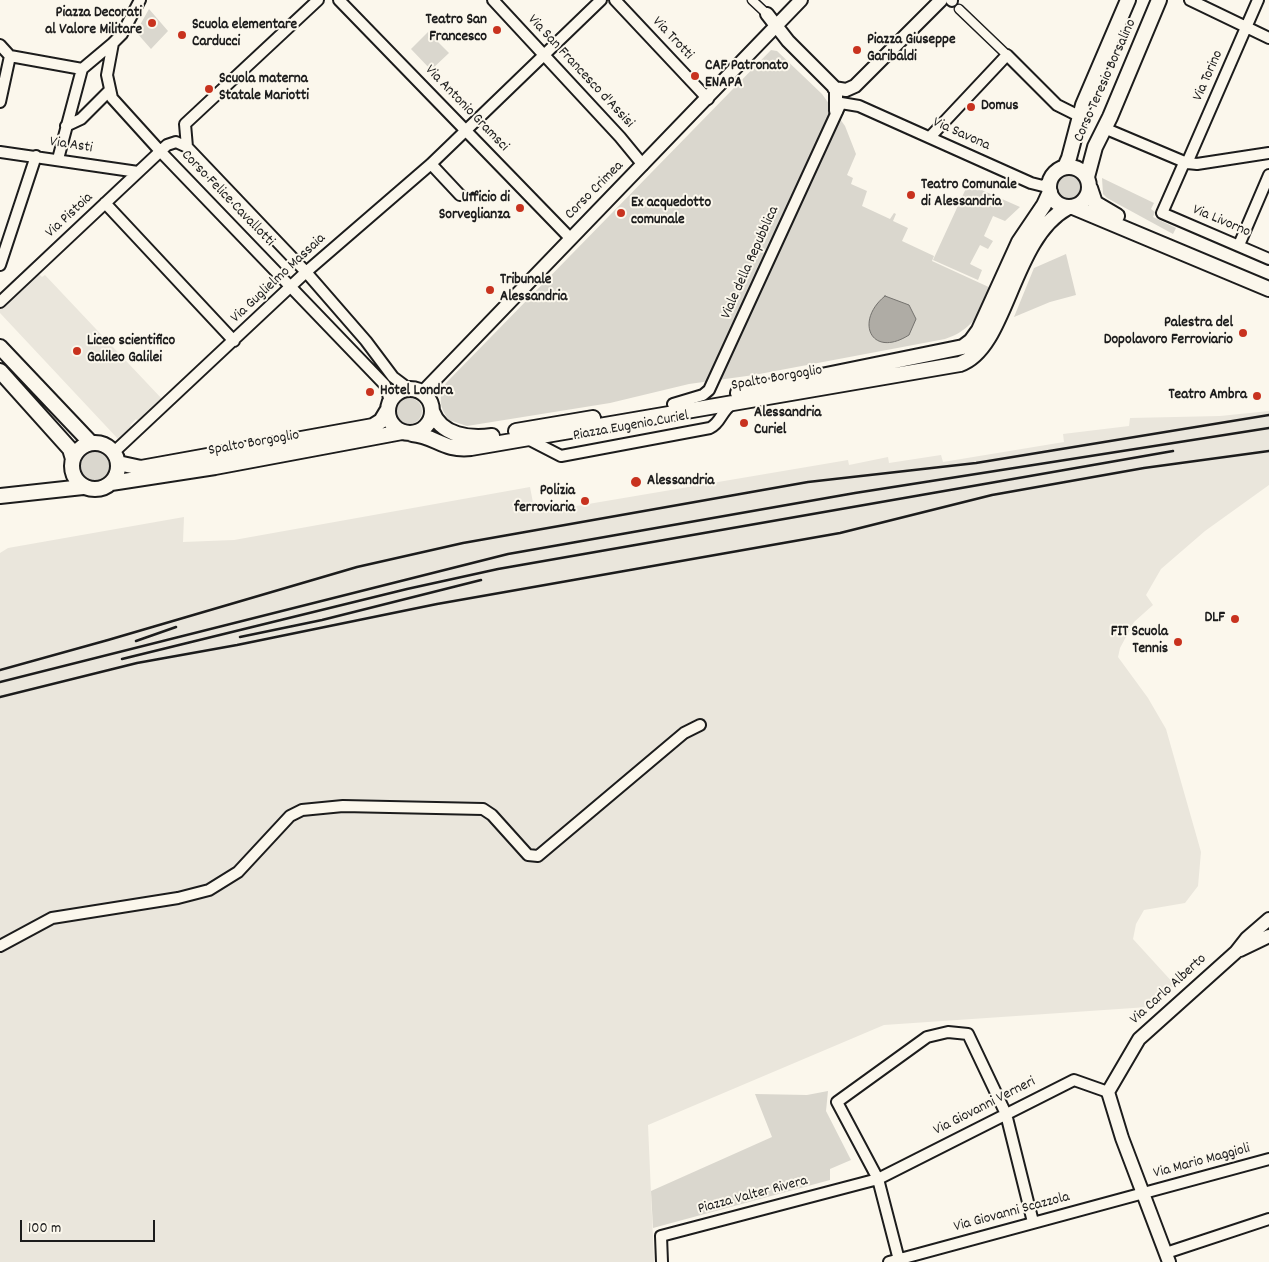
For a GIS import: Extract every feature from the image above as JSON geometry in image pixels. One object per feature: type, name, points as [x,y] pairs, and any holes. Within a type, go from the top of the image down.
[{"type":"main road","name":"Corso Teresio Borsalino","points":[[1064,167],[1069,158],[1079,116],[1128,0]]},
{"type":"main road","name":"Corso Teresio Borsalino","points":[[1088,182],[1092,153],[1160,0]]},
{"type":"main road","points":[[1179,250],[1101,207],[1093,200],[1088,182],[1075,167],[1064,167],[1057,171],[1050,187],[1056,203],[1179,250],[1269,289]]},
{"type":"main road","points":[[1070,208],[1086,198],[1088,182]]},
{"type":"main road","name":"Spalto Borgoglio","points":[[432,412],[445,428],[471,438],[673,404],[964,347],[979,330],[1019,242],[1044,206],[1050,187]]},
{"type":"main road","name":"Spalto Borgoglio","points":[[40,491],[83,487],[101,489],[111,483],[215,467],[407,433],[423,435],[440,445],[456,449],[538,442],[734,403],[952,366],[968,360],[985,344],[1020,266],[1035,240],[1051,220],[1070,208]]},
{"type":"main road","name":"Spalto Borgoglio","points":[[0,347],[91,443],[104,445],[116,458],[141,468],[365,427],[381,421],[388,406]]},
{"type":"main road","points":[[0,371],[70,448],[74,477],[83,487]]},
{"type":"main road","points":[[415,391],[429,401],[432,412],[426,426],[407,433],[390,423],[388,406],[396,394],[415,391]]},
{"type":"main road","points":[[0,496],[40,491],[64,483],[80,449],[91,443]]},
{"type":"main road","points":[[111,483],[118,470],[116,458]]},
{"type":"street","name":"Corso Felice Cavallotti","points":[[140,0],[122,34],[113,43],[107,68],[109,91],[119,108],[385,385],[388,406]]},
{"type":"street","name":"Corso Felice Cavallotti","points":[[318,0],[185,124],[187,148],[306,272],[366,341],[393,377],[415,391]]},
{"type":"street","name":"Via Antonio Gramsci","points":[[339,0],[571,238]]},
{"type":"street","name":"Via San Francesco d'Assisi","points":[[493,0],[620,137],[643,166]]},
{"type":"street","name":"Via Guglielmo Massaia","points":[[116,458],[306,272],[431,164],[601,0]]},
{"type":"street","name":"Via Trotti","points":[[615,0],[708,99]]},
{"type":"street","points":[[752,0],[767,14],[775,27],[788,41],[834,88],[837,95],[836,111]]},
{"type":"street","name":"Corso Crimea","points":[[415,391],[643,166],[801,0]]},
{"type":"street","points":[[1190,0],[1269,38]]},
{"type":"street","name":"Via Torino","points":[[1162,213],[1258,0]]},
{"type":"street","points":[[834,88],[851,89],[951,2],[1058,105],[1079,116]]},
{"type":"street","points":[[763,41],[773,36],[788,41]]},
{"type":"street","points":[[58,159],[82,69],[113,43]]},
{"type":"street","points":[[0,45],[10,56],[82,69]]},
{"type":"street","points":[[930,137],[1007,55]]},
{"type":"street","points":[[0,102],[10,56]]},
{"type":"street","points":[[859,106],[854,101],[853,95],[864,78]]},
{"type":"street","points":[[66,126],[82,119],[109,91]]},
{"type":"street","points":[[836,111],[843,103],[859,106]]},
{"type":"street","name":"Via Savona","points":[[859,106],[1031,184],[1050,187]]},
{"type":"street","name":"Viale della Repubblica","points":[[673,404],[703,395],[710,389],[836,111]]},
{"type":"street","points":[[1104,128],[1186,163],[1269,153]]},
{"type":"street","points":[[160,151],[173,142],[187,148]]},
{"type":"street","name":"Via Pistoia","points":[[0,302],[160,151]]},
{"type":"street","name":"Via Asti","points":[[0,152],[138,172]]},
{"type":"street","points":[[0,265],[36,156]]},
{"type":"street","points":[[431,164],[460,195]]},
{"type":"street","points":[[1239,245],[1269,175]]},
{"type":"street","points":[[105,203],[234,341]]},
{"type":"street","name":"Via Livorno","points":[[1162,213],[1269,259]]},
{"type":"street","name":"Piazza Eugenio Curiel","points":[[538,442],[560,456],[606,450],[710,428],[718,422],[723,411],[734,403]]},
{"type":"street","points":[[538,442],[544,430],[554,425]]},
{"type":"street","points":[[0,946],[52,918],[178,898],[209,890],[238,872],[290,816],[302,810],[352,806],[483,809],[492,815],[528,855],[538,856],[684,733],[700,725]]},
{"type":"street","points":[[1236,952],[1247,938],[1269,920]]},
{"type":"street","points":[[1236,952],[1268,937]]},
{"type":"street","name":"Via Carlo Alberto","points":[[1108,1092],[1139,1039],[1236,952]]},
{"type":"street","points":[[894,1261],[878,1179],[837,1102],[927,1037],[948,1032],[968,1034],[1006,1114],[1034,1222]]},
{"type":"street","name":"Via Giovanni Verneri","points":[[878,1179],[1074,1080],[1108,1092]]},
{"type":"street","points":[[1108,1092],[1122,1138],[1168,1258],[1269,1219]]},
{"type":"street","name":"Via Mario Maggioli","points":[[1143,1194],[1269,1159]]},
{"type":"street","name":"Piazza Valter Rivera","points":[[662,1262],[661,1236],[878,1179]]},
{"type":"street","name":"Via Giovanni Scazzola","points":[[894,1261],[1143,1194]]},
{"type":"shaded area","points":[[149,9],[168,31],[151,49],[136,32]]},
{"type":"shaded area","points":[[428,32],[449,53],[431,70],[411,49]]},
{"type":"shaded area","points":[[771,50],[777,51],[822,94],[845,126],[856,154],[847,175],[853,178],[851,184],[867,191],[862,206],[890,219],[894,213],[896,214],[893,221],[908,228],[902,241],[934,256],[932,261],[993,289],[974,320],[962,331],[945,339],[754,375],[689,384],[610,403],[467,426],[449,420],[443,411],[441,402],[446,383]]},
{"type":"shaded area","points":[[1070,174],[1079,178],[1083,187],[1079,196],[1070,200],[1061,196],[1057,187],[1061,178]]},
{"type":"shaded area","points":[[1102,178],[1154,203],[1151,209],[1155,212],[1153,217],[1176,228],[1173,234],[1107,198],[1103,194]]},
{"type":"shaded area","points":[[968,184],[1020,207],[1005,221],[993,216],[984,236],[993,241],[988,249],[980,245],[970,264],[982,270],[978,280],[933,260]]},
{"type":"shaded area","points":[[1066,254],[1076,295],[1050,302],[1014,317],[1034,268]]},
{"type":"shaded area","name":"Liceo scientifico Galileo Galilei","points":[[38,273],[42,277],[45,275],[162,399],[138,421],[136,419],[130,425],[133,428],[119,440],[0,313],[0,309]]},
{"type":"shaded area","points":[[885,296],[909,305],[916,319],[909,335],[896,341],[885,343],[877,340],[871,334],[869,326],[870,316]]},
{"type":"shaded area","points":[[409,398],[418,402],[422,411],[418,420],[409,424],[400,420],[396,411],[400,402]]},
{"type":"shaded area","points":[[1269,411],[1269,485],[1205,531],[1161,569],[1146,595],[1153,605],[1134,622],[1120,648],[1118,657],[1148,698],[1166,729],[1201,852],[1198,886],[1185,903],[1144,910],[1136,924],[1133,939],[1175,985],[1148,1007],[884,1025],[648,1125],[654,1262],[0,1262],[0,553],[8,548],[184,517],[183,542],[234,540],[530,487],[535,513],[848,460],[849,465],[888,457],[889,463],[941,455],[943,462],[1064,442],[1063,434],[1129,426],[1130,418],[1220,416]]},
{"type":"shaded area","points":[[95,451],[106,455],[110,466],[106,477],[95,481],[84,477],[80,466],[84,455]]},
{"type":"shaded area","points":[[828,1091],[826,1111],[851,1160],[830,1169],[830,1180],[653,1228],[651,1191],[772,1137],[755,1094],[807,1095]]},
{"type":"railway","points":[[0,670],[357,567],[463,543],[808,482],[976,463],[1269,415]]},
{"type":"railway","points":[[0,682],[508,554],[855,493],[1269,428]]},
{"type":"railway","points":[[122,659],[407,589],[498,569],[1173,451]]},
{"type":"railway","points":[[0,697],[137,663],[237,645],[437,604],[840,533],[992,495],[1144,468],[1269,451]]},
{"type":"railway","points":[[240,637],[322,620],[481,580]]},
{"type":"railway","points":[[136,641],[176,627]]},
{"type":"place","name":"Piazza Decorati al Valore Militare","points":[[152,23]]},
{"type":"place","name":"Teatro San Francesco","points":[[497,30]]},
{"type":"place","name":"Scuola elementare Carducci","points":[[182,35]]},
{"type":"place","name":"Piazza Giuseppe Garibaldi","points":[[857,50]]},
{"type":"place","name":"CAF Patronato ENAPA","points":[[695,76]]},
{"type":"place","name":"Scuola materna Statale Mariotti","points":[[209,89]]},
{"type":"place","name":"Domus","points":[[971,107]]},
{"type":"place","name":"Teatro Comunale di Alessandria","points":[[911,195]]},
{"type":"place","name":"Ufficio di Sorveglianza","points":[[520,208]]},
{"type":"place","name":"Ex acquedotto comunale","points":[[621,213]]},
{"type":"place","name":"Tribunale Alessandria","points":[[490,290]]},
{"type":"place","name":"Palestra del Dopolavoro Ferroviario","points":[[1243,333]]},
{"type":"place","name":"Liceo scientifico Galileo Galilei","points":[[77,351]]},
{"type":"place","name":"Hotel Londra","points":[[370,392]]},
{"type":"place","name":"Teatro Ambra","points":[[1257,396]]},
{"type":"place","name":"Alessandria Curiel","points":[[744,423]]},
{"type":"place","name":"Alessandria","points":[[636,482]]},
{"type":"place","name":"Polizia ferroviaria","points":[[585,501]]},
{"type":"place","name":"DLF","points":[[1235,619]]},
{"type":"place","name":"FIT Scuola Tennis","points":[[1178,642]]}]
